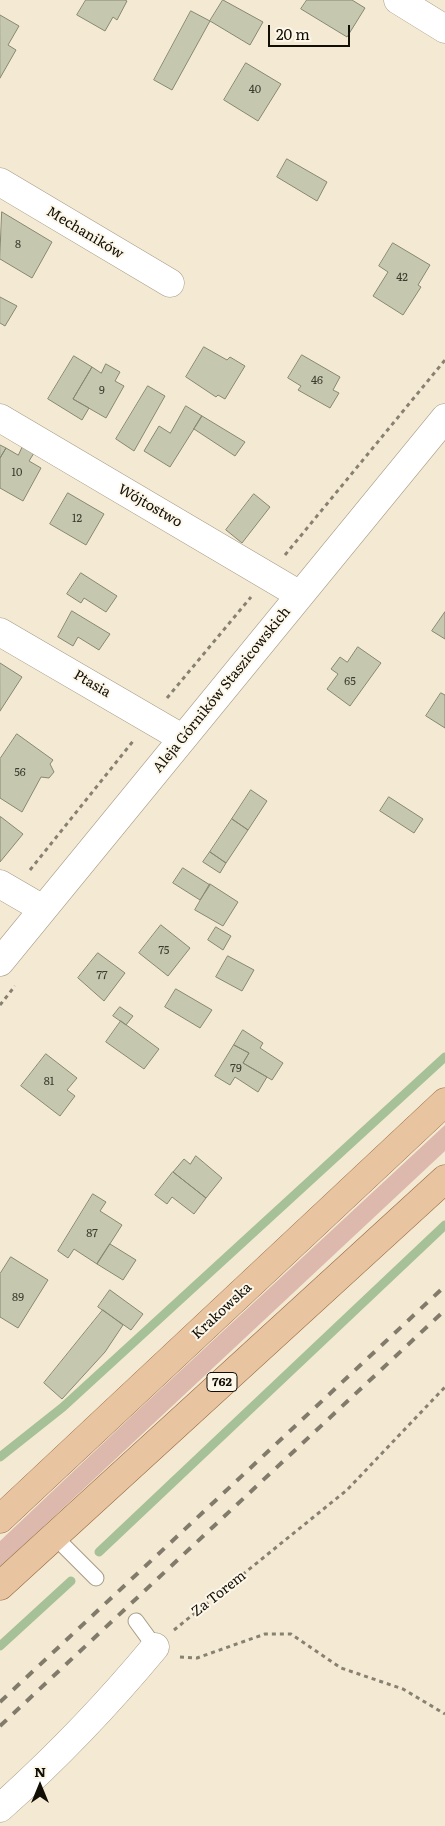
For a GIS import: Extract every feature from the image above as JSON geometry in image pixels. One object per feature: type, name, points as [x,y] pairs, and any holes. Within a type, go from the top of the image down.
[{"type":"main road","name":"Krakowska","points":[[0,1520],[445,1102]]},
{"type":"main road","name":"762","points":[[0,1586],[445,1179]]},
{"type":"street","points":[[398,0],[445,29]]},
{"type":"street","name":"Mechaników","points":[[0,182],[170,283]]},
{"type":"street","name":"Wójtostwo","points":[[0,418],[300,595]]},
{"type":"street","name":"Aleja Górników Staszicowskich","points":[[0,962],[445,418]]},
{"type":"street","name":"Ptasia","points":[[0,632],[151,718],[182,738]]},
{"type":"street","points":[[7,888],[43,909]]},
{"type":"street","points":[[0,1808],[61,1752],[114,1696],[155,1647]]},
{"type":"lane","points":[[54,1536],[96,1578]]},
{"type":"lane","points":[[136,1621],[155,1647]]},
{"type":"path","points":[[7,888],[151,718],[445,360]]},
{"type":"path","name":"Za Torem","points":[[155,1647],[184,1621],[347,1490],[445,1387]]},
{"type":"path","points":[[155,1647],[174,1656],[197,1658],[265,1634],[292,1634],[341,1668],[402,1689],[445,1714]]},
{"type":"shaded area","points":[[445,1125],[445,1151],[0,1567],[0,1541]]},
{"type":"building","points":[[86,0],[127,1],[117,20],[113,17],[105,31],[77,15]]},
{"type":"building","points":[[223,0],[263,22],[250,45],[210,21]]},
{"type":"building","points":[[307,0],[352,0],[365,8],[347,37],[301,9]]},
{"type":"building","points":[[191,11],[210,21],[172,90],[154,80]]},
{"type":"building","points":[[0,15],[19,26],[8,45],[16,50],[0,78]]},
{"type":"building","points":[[246,63],[281,84],[258,121],[224,100]]},
{"type":"building","points":[[287,159],[327,182],[317,201],[277,177]]},
{"type":"building","points":[[2,212],[52,242],[32,278],[0,259]]},
{"type":"building","points":[[393,243],[430,265],[418,285],[421,287],[403,315],[373,296],[388,272],[379,266]]},
{"type":"building","points":[[0,297],[17,306],[5,326],[0,323]]},
{"type":"building","points":[[204,347],[227,360],[230,357],[245,366],[225,399],[218,395],[216,397],[186,377]]},
{"type":"building","points":[[302,355],[340,377],[333,390],[339,393],[330,408],[298,390],[301,386],[288,378]]},
{"type":"building","points":[[74,356],[92,367],[73,399],[89,408],[82,420],[48,399]]},
{"type":"building","points":[[106,364],[120,372],[115,381],[124,386],[106,418],[73,399],[92,367],[101,373]]},
{"type":"building","points":[[148,386],[165,396],[134,451],[116,439]]},
{"type":"building","points":[[186,406],[202,416],[170,467],[144,451],[159,426],[170,433]]},
{"type":"building","points":[[202,416],[245,442],[235,456],[194,429]]},
{"type":"building","points":[[0,445],[6,448],[0,458]]},
{"type":"building","points":[[23,446],[34,453],[29,461],[41,468],[23,501],[0,488],[0,458],[6,448],[18,455]]},
{"type":"building","points":[[68,493],[104,514],[86,545],[50,524]]},
{"type":"building","points":[[254,494],[270,507],[242,543],[226,530]]},
{"type":"building","points":[[81,573],[117,596],[106,612],[84,598],[81,603],[67,594]]},
{"type":"building","points":[[72,611],[110,634],[99,650],[78,637],[73,646],[58,637]]},
{"type":"building","points":[[445,612],[445,639],[432,631]]},
{"type":"building","points":[[358,647],[381,663],[350,706],[327,689],[338,674],[331,669],[340,657],[347,662]]},
{"type":"building","points":[[0,663],[22,677],[0,711]]},
{"type":"building","points":[[441,693],[445,695],[445,728],[426,716]]},
{"type":"building","points":[[17,734],[53,760],[50,764],[54,772],[49,778],[41,777],[22,812],[0,798],[0,759]]},
{"type":"building","points":[[251,790],[267,801],[248,830],[232,819]]},
{"type":"building","points":[[389,797],[423,819],[414,833],[380,811]]},
{"type":"building","points":[[0,817],[23,834],[0,862]]},
{"type":"building","points":[[232,819],[248,830],[226,863],[210,852]]},
{"type":"building","points":[[210,852],[226,863],[220,873],[203,862]]},
{"type":"building","points":[[183,868],[210,885],[200,900],[173,883]]},
{"type":"building","points":[[210,884],[238,902],[223,926],[195,910]]},
{"type":"building","points":[[161,925],[190,948],[168,976],[139,953]]},
{"type":"building","points":[[216,927],[231,936],[223,950],[208,940]]},
{"type":"building","points":[[98,953],[125,973],[104,1001],[78,978]]},
{"type":"building","points":[[228,956],[254,970],[242,991],[216,977]]},
{"type":"building","points":[[176,989],[212,1010],[200,1028],[165,1007]]},
{"type":"building","points":[[120,1007],[133,1016],[126,1025],[113,1016]]},
{"type":"building","points":[[121,1021],[159,1049],[144,1069],[106,1042]]},
{"type":"building","points":[[243,1030],[263,1043],[260,1048],[283,1063],[272,1080],[243,1063],[249,1053],[234,1045]]},
{"type":"building","points":[[234,1045],[249,1053],[243,1063],[267,1077],[258,1092],[235,1077],[230,1085],[215,1076]]},
{"type":"building","points":[[46,1054],[77,1078],[67,1090],[75,1096],[60,1116],[21,1086]]},
{"type":"building","points":[[196,1156],[222,1178],[206,1198],[173,1172],[184,1159],[190,1164]]},
{"type":"building","points":[[173,1172],[206,1198],[194,1214],[172,1197],[167,1204],[155,1195]]},
{"type":"building","points":[[93,1194],[106,1202],[100,1211],[122,1225],[97,1264],[74,1249],[68,1258],[58,1251]]},
{"type":"building","points":[[110,1244],[136,1260],[123,1280],[97,1264]]},
{"type":"building","points":[[11,1257],[48,1280],[18,1328],[0,1317],[0,1274]]},
{"type":"building","points":[[110,1290],[143,1314],[131,1330],[98,1307]]},
{"type":"building","points":[[103,1310],[123,1325],[105,1352],[62,1399],[44,1383]]},
{"type":"waterway","points":[[0,1457],[63,1407],[445,1057]]},
{"type":"waterway","points":[[99,1552],[445,1225]]},
{"type":"waterway","points":[[0,1646],[71,1581]]},
{"type":"railway","points":[[0,1702],[445,1286]]},
{"type":"railway","points":[[0,1726],[445,1310]]}]
